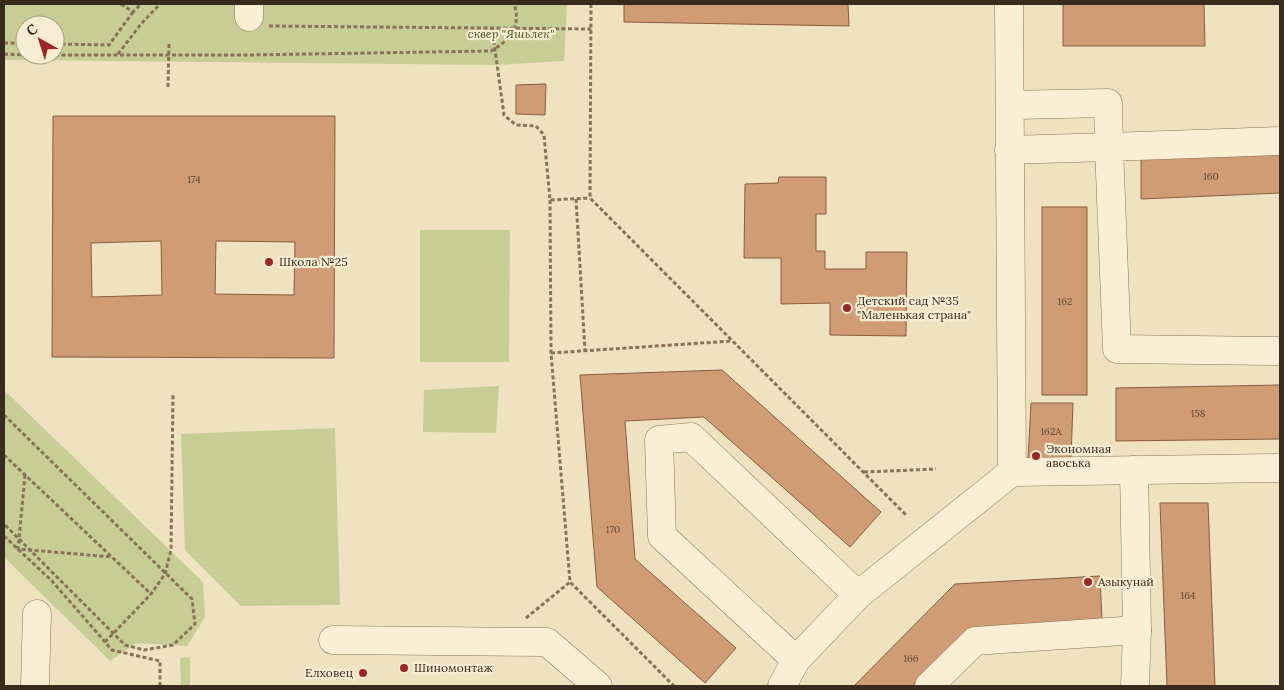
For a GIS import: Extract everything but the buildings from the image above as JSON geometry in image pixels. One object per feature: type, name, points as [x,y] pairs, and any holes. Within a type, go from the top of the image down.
[{"type":"street","points":[[1010,4],[1009,150],[1012,472]]},
{"type":"street","points":[[1010,105],[1108,103],[1117,349],[1280,351]]},
{"type":"street","points":[[1009,150],[1280,141]]},
{"type":"street","points":[[796,660],[662,536],[659,440],[691,437],[858,595]]},
{"type":"street","points":[[782,686],[796,660],[858,595],[1012,472],[1280,468]]},
{"type":"street","points":[[1134,470],[1137,630],[1135,686]]},
{"type":"street","points":[[35,686],[37,614]]},
{"type":"street","points":[[928,686],[975,641],[1137,630]]},
{"type":"street","points":[[333,640],[547,642],[598,686]]},
{"type":"path","points":[[121,4],[134,12]]},
{"type":"path","points":[[65,44],[109,45],[141,4]]},
{"type":"path","points":[[117,55],[140,24],[160,4]]},
{"type":"path","points":[[65,54],[169,55],[491,51],[503,45],[514,29],[516,10],[514,4]]},
{"type":"path","points":[[591,4],[590,198],[907,516]]},
{"type":"path","points":[[249,10],[263,26],[591,29]]},
{"type":"path","points":[[492,28],[504,115],[516,125],[536,126],[544,135],[550,200],[551,353],[570,582],[674,686]]},
{"type":"path","points":[[168,87],[169,44]]},
{"type":"path","points":[[550,200],[590,198]]},
{"type":"path","points":[[576,199],[585,351]]},
{"type":"path","points":[[551,353],[732,341]]},
{"type":"path","points":[[105,642],[151,594],[165,574],[171,550],[173,394]]},
{"type":"path","points":[[4,415],[192,599],[195,624],[173,645],[144,650],[126,645],[4,524]]},
{"type":"path","points":[[4,457],[151,594]]},
{"type":"path","points":[[864,472],[936,469]]},
{"type":"path","points":[[18,549],[25,475]]},
{"type":"path","points":[[4,536],[52,581],[112,650],[160,661],[160,686]]},
{"type":"path","points":[[18,549],[112,558]]},
{"type":"path","points":[[525,618],[570,582]]},
{"type":"green space","name":"сквер \"Яшьлек\"","points":[[4,4],[567,4],[564,61],[495,65],[65,61],[65,15],[15,15],[15,60],[4,60]]},
{"type":"green space","points":[[420,230],[510,230],[509,362],[420,362]]},
{"type":"green space","points":[[499,386],[496,433],[423,432],[424,390]]},
{"type":"green space","points":[[4,390],[203,582],[205,617],[187,646],[137,643],[110,661],[4,557]]},
{"type":"green space","points":[[335,428],[340,605],[241,606],[185,550],[181,434]]},
{"type":"green space","points":[[190,657],[190,686],[181,686],[180,658]]},
{"type":"place","name":"Школа №25","points":[[269,262]]},
{"type":"place","name":"Детский сад №35 \"Маленькая страна\"","points":[[847,308]]},
{"type":"place","name":"Экономная авоська","points":[[1036,456]]},
{"type":"place","name":"Азыкунай","points":[[1088,582]]},
{"type":"place","name":"Шиномонтаж","points":[[404,668]]},
{"type":"place","name":"Елховец","points":[[363,673]]}]
